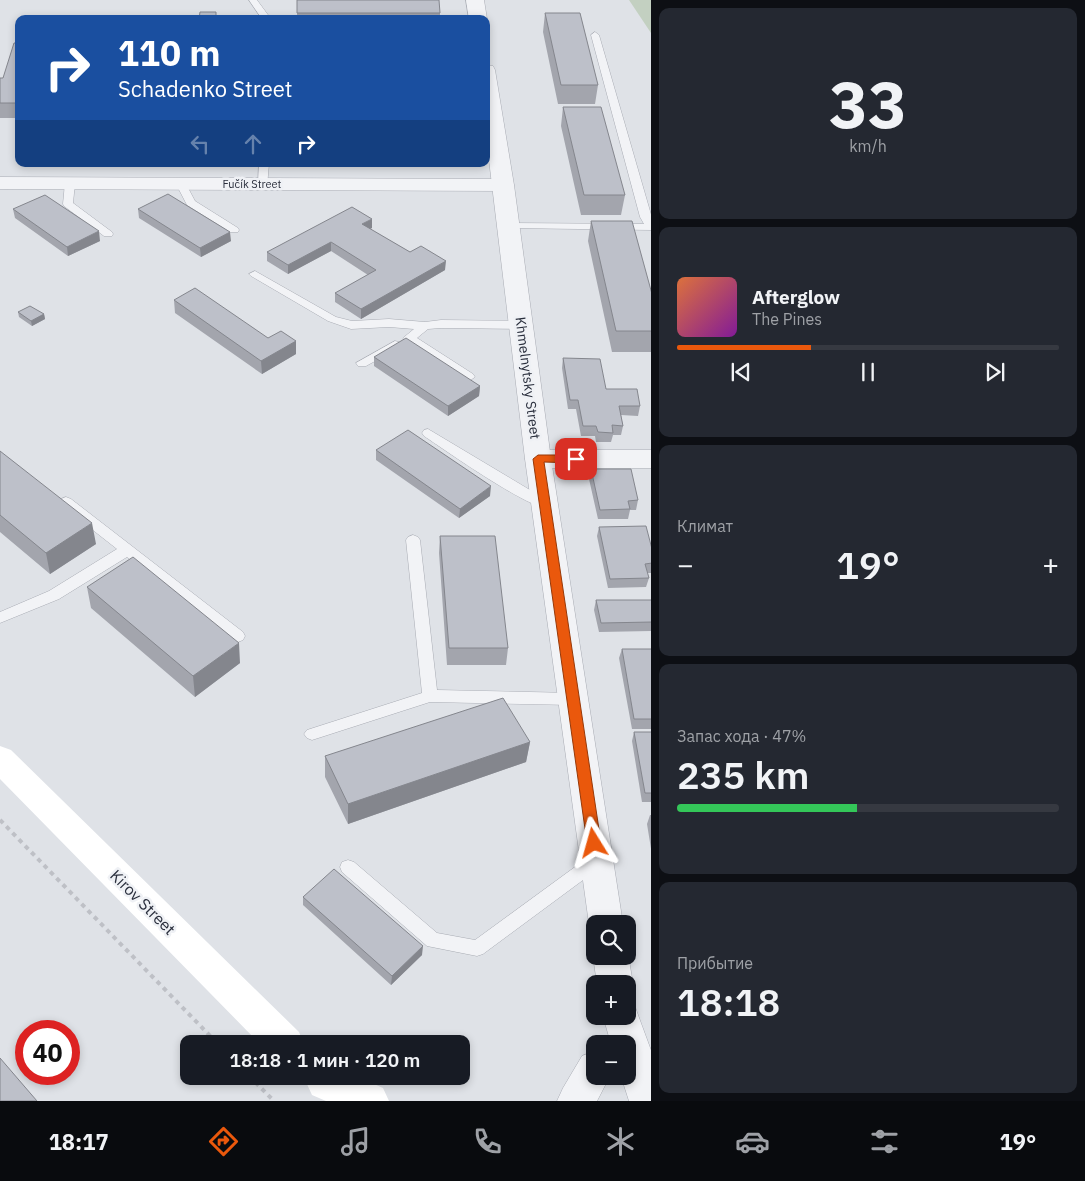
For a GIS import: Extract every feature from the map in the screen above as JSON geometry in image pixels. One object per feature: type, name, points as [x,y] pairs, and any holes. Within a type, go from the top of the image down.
[{"type":"main road","name":"Kirov Street","points":[[0,759],[277,1035]]},
{"type":"main road","points":[[327,1086],[370,1101]]},
{"type":"street","points":[[475,0],[477,15]]},
{"type":"street","name":"Khmelnytsky Street","points":[[491,132],[504,185],[538,459],[605,915]]},
{"type":"street","name":"Fučík Street","points":[[0,183],[181,184],[264,174],[504,185]]},
{"type":"street","points":[[538,459],[651,459]]},
{"type":"street","points":[[622,1025],[648,1101]]},
{"type":"street","points":[[576,1101],[586,1084]]},
{"type":"lane","points":[[253,0],[264,15]]},
{"type":"lane","points":[[595,35],[644,217],[651,227]]},
{"type":"lane","points":[[70,183],[68,204],[108,234]]},
{"type":"lane","points":[[181,184],[191,203],[234,230]]},
{"type":"lane","points":[[509,226],[651,227]]},
{"type":"lane","points":[[255,274],[332,319],[351,325],[389,323],[425,326],[441,324],[522,325]]},
{"type":"lane","points":[[362,364],[409,338],[425,326]]},
{"type":"lane","points":[[409,338],[469,377]]},
{"type":"lane","points":[[428,433],[498,479],[545,505]]},
{"type":"lane","points":[[52,492],[238,636]]},
{"type":"lane","points":[[414,540],[430,696]]},
{"type":"lane","points":[[0,618],[54,595],[127,550]]},
{"type":"lane","points":[[312,734],[430,696],[573,699]]},
{"type":"lane","points":[[348,867],[433,940],[477,948],[597,861]]},
{"type":"path","points":[[0,820],[209,1035]]},
{"type":"path","points":[[259,1085],[274,1101]]},
{"type":"green space","points":[[629,0],[651,0],[651,33]]},
{"type":"building","points":[[297,0],[439,0],[440,13],[297,13]]},
{"type":"building","points":[[200,12],[216,12],[216,15],[200,15]]},
{"type":"building","points":[[545,13],[580,13],[598,85],[561,85]]},
{"type":"building","points":[[15,43],[15,103],[0,103],[0,78],[3,78]]},
{"type":"building","points":[[563,107],[601,107],[625,195],[584,195]]},
{"type":"building","points":[[168,194],[230,232],[200,248],[138,209]]},
{"type":"building","points":[[45,195],[99,231],[67,247],[13,209]]},
{"type":"building","points":[[352,207],[372,219],[362,224],[410,252],[421,246],[446,261],[361,309],[335,293],[376,270],[331,242],[288,265],[267,252]]},
{"type":"building","points":[[591,221],[632,221],[651,290],[651,331],[616,331]]},
{"type":"building","points":[[195,288],[268,338],[281,331],[296,341],[261,361],[174,300]]},
{"type":"building","points":[[30,306],[44,314],[31,321],[18,312]]},
{"type":"building","points":[[406,338],[480,386],[448,406],[374,357]]},
{"type":"building","points":[[563,358],[600,359],[606,389],[637,389],[640,406],[619,406],[623,426],[612,425],[613,433],[598,432],[596,426],[583,426],[578,400],[570,400]]},
{"type":"building","points":[[408,430],[491,486],[460,509],[376,450]]},
{"type":"building","points":[[0,451],[92,523],[46,553],[0,515]]},
{"type":"building","points":[[591,469],[631,469],[638,500],[628,501],[630,509],[600,510]]},
{"type":"building","points":[[646,526],[651,545],[651,563],[645,564],[649,578],[610,579],[599,527]]},
{"type":"building","points":[[440,536],[495,536],[508,648],[449,648]]},
{"type":"building","points":[[133,557],[239,643],[193,676],[87,587]]},
{"type":"building","points":[[596,600],[651,600],[651,622],[601,623]]},
{"type":"building","points":[[622,649],[651,649],[651,719],[634,719]]},
{"type":"building","points":[[503,698],[530,742],[348,804],[325,756]]},
{"type":"building","points":[[634,732],[651,732],[651,793],[645,793]]},
{"type":"building","points":[[334,869],[423,946],[392,976],[303,897]]},
{"type":"building","points":[[0,1058],[15,1075],[15,1085],[23,1085],[37,1101],[0,1101]]},
{"type":"route","points":[[576,459],[538,459],[594,843]]}]
